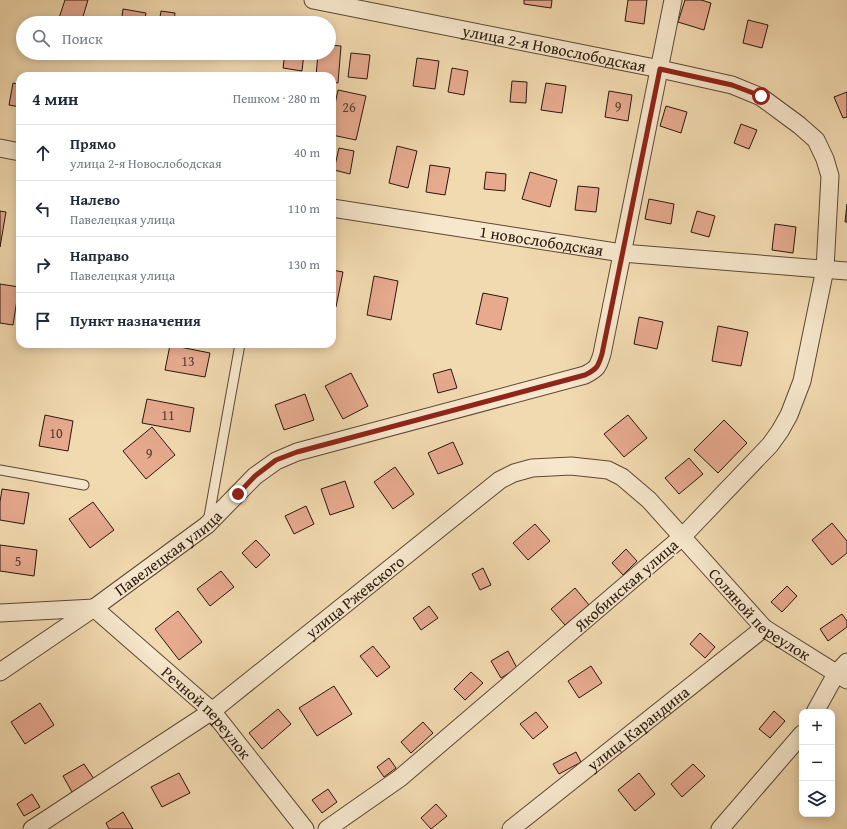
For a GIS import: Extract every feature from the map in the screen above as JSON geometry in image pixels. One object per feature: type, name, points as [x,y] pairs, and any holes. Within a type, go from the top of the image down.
[{"type":"street","name":"улица 2-я Новослободская","points":[[313,0],[660,69],[732,85],[761,96],[816,140],[825,159],[830,176],[825,269]]},
{"type":"street","name":"Павелецкая улица","points":[[0,672],[94,608],[207,525],[255,476],[276,460],[297,452],[585,375],[595,370],[598,367],[602,354],[673,0]]},
{"type":"street","points":[[0,148],[16,151]]},
{"type":"street","name":"1 новослободская","points":[[336,209],[622,253],[847,271]]},
{"type":"street","name":"Якобинская улица","points":[[327,829],[400,778],[682,537],[770,445],[789,415],[802,381],[825,269]]},
{"type":"street","name":"улица Ржевского","points":[[32,829],[212,711],[500,480],[532,468],[571,466],[608,470],[622,477],[649,500],[682,537]]},
{"type":"street","name":"Соляной переулок","points":[[682,537],[764,628],[843,672]]},
{"type":"street","points":[[0,613],[94,608]]},
{"type":"street","name":"Речной переулок","points":[[94,608],[212,711],[305,829]]},
{"type":"street","name":"улица Карандина","points":[[511,829],[764,628]]},
{"type":"street","points":[[817,709],[843,672]]},
{"type":"street","points":[[720,829],[799,737]]},
{"type":"lane","points":[[207,525],[239,348]]},
{"type":"lane","points":[[0,470],[84,485]]},
{"type":"building","points":[[65,0],[88,0],[83,16],[60,16]]},
{"type":"building","points":[[524,0],[552,0],[551,8],[524,4]]},
{"type":"building","points":[[628,0],[647,0],[644,24],[625,21]]},
{"type":"building","points":[[685,0],[701,0],[711,3],[704,30],[678,22]]},
{"type":"building","points":[[123,9],[146,13],[145,16],[122,16]]},
{"type":"building","points":[[161,11],[175,13],[175,16],[160,16]]},
{"type":"building","points":[[748,20],[768,25],[762,48],[743,43]]},
{"type":"building","points":[[336,46],[341,46],[338,83],[336,83],[336,72],[316,72],[317,60],[336,60]]},
{"type":"building","points":[[351,53],[370,55],[367,79],[348,77]]},
{"type":"building","points":[[417,58],[439,61],[435,89],[413,86]]},
{"type":"building","points":[[284,60],[303,60],[302,71],[283,68]]},
{"type":"building","points":[[452,68],[468,71],[464,95],[448,92]]},
{"type":"building","points":[[512,81],[527,82],[526,103],[510,102]]},
{"type":"building","points":[[13,83],[16,84],[16,106],[9,105]]},
{"type":"building","points":[[546,83],[566,86],[562,113],[541,110]]},
{"type":"building","points":[[338,90],[366,96],[356,140],[336,136],[336,99]]},
{"type":"building","points":[[609,91],[632,95],[628,121],[605,117]]},
{"type":"building","points":[[847,92],[847,117],[843,118],[834,97]]},
{"type":"building","points":[[666,106],[687,112],[681,133],[660,126]]},
{"type":"building","points":[[741,124],[757,130],[749,149],[734,143]]},
{"type":"building","points":[[397,146],[417,151],[408,188],[389,183]]},
{"type":"building","points":[[339,148],[354,151],[350,174],[336,170],[336,161]]},
{"type":"building","points":[[430,165],[450,168],[445,195],[426,192]]},
{"type":"building","points":[[486,172],[506,174],[505,191],[484,189]]},
{"type":"building","points":[[530,172],[557,180],[550,207],[522,199]]},
{"type":"building","points":[[578,186],[599,188],[596,212],[575,210]]},
{"type":"building","points":[[649,199],[674,204],[671,224],[645,219]]},
{"type":"building","points":[[847,204],[847,222],[845,222]]},
{"type":"building","points":[[0,211],[6,212],[0,247]]},
{"type":"building","points":[[697,211],[715,216],[709,237],[691,232]]},
{"type":"building","points":[[775,224],[796,227],[793,253],[772,250]]},
{"type":"building","points":[[336,271],[343,272],[336,307]]},
{"type":"building","points":[[374,276],[398,281],[391,320],[367,315]]},
{"type":"building","points":[[0,284],[16,287],[16,306],[13,325],[0,323]]},
{"type":"building","points":[[483,293],[508,298],[501,330],[476,324]]},
{"type":"building","points":[[639,317],[663,322],[657,349],[634,344]]},
{"type":"building","points":[[718,326],[748,332],[741,366],[712,361]]},
{"type":"building","points":[[169,348],[185,348],[210,353],[205,377],[165,370]]},
{"type":"building","points":[[451,369],[457,388],[438,393],[433,374]]},
{"type":"building","points":[[351,373],[368,406],[343,419],[325,386]]},
{"type":"building","points":[[305,394],[314,420],[284,430],[275,405]]},
{"type":"building","points":[[147,399],[194,408],[190,432],[142,423]]},
{"type":"building","points":[[45,415],[73,421],[68,451],[39,446]]},
{"type":"building","points":[[628,415],[647,438],[624,457],[604,434]]},
{"type":"building","points":[[724,420],[747,443],[718,473],[694,450]]},
{"type":"building","points":[[152,427],[175,455],[146,479],[123,451]]},
{"type":"building","points":[[453,442],[463,464],[438,474],[428,453]]},
{"type":"building","points":[[689,458],[703,474],[679,494],[665,478]]},
{"type":"building","points":[[395,467],[414,494],[393,509],[374,482]]},
{"type":"building","points":[[345,481],[354,507],[330,515],[321,489]]},
{"type":"building","points":[[2,489],[29,493],[24,524],[0,520]]},
{"type":"building","points":[[93,502],[114,530],[90,548],[69,519]]},
{"type":"building","points":[[306,506],[314,524],[294,534],[285,516]]},
{"type":"building","points":[[832,523],[847,541],[847,553],[832,565],[812,540]]},
{"type":"building","points":[[535,524],[550,541],[528,560],[513,543]]},
{"type":"building","points":[[256,540],[270,555],[256,568],[242,553]]},
{"type":"building","points":[[0,545],[37,550],[34,576],[0,571]]},
{"type":"building","points":[[626,549],[637,561],[623,575],[612,563]]},
{"type":"building","points":[[483,568],[491,585],[480,590],[472,574]]},
{"type":"building","points":[[221,571],[234,587],[210,606],[197,589]]},
{"type":"building","points":[[787,586],[797,596],[782,612],[771,602]]},
{"type":"building","points":[[575,588],[589,605],[565,625],[551,609]]},
{"type":"building","points":[[429,606],[438,618],[421,630],[413,618]]},
{"type":"building","points":[[178,611],[202,642],[179,660],[155,629]]},
{"type":"building","points":[[842,614],[847,621],[847,627],[828,641],[820,629]]},
{"type":"building","points":[[700,633],[715,647],[705,658],[690,644]]},
{"type":"building","points":[[373,646],[390,667],[377,677],[360,656]]},
{"type":"building","points":[[508,651],[517,668],[501,678],[491,661]]},
{"type":"building","points":[[591,666],[602,683],[579,698],[568,681]]},
{"type":"building","points":[[471,672],[483,683],[465,700],[454,689]]},
{"type":"building","points":[[334,686],[352,714],[317,736],[299,708]]},
{"type":"building","points":[[40,703],[54,725],[25,744],[11,722]]},
{"type":"building","points":[[278,709],[291,724],[262,749],[249,733]]},
{"type":"building","points":[[774,711],[785,721],[770,738],[759,729]]},
{"type":"building","points":[[536,712],[548,727],[533,739],[520,724]]},
{"type":"building","points":[[423,722],[433,733],[411,753],[401,742]]},
{"type":"building","points":[[576,752],[581,762],[559,774],[553,764]]},
{"type":"building","points":[[389,758],[396,768],[384,777],[377,767]]},
{"type":"building","points":[[84,764],[94,779],[72,792],[63,776]]},
{"type":"building","points":[[693,764],[705,776],[682,797],[671,784]]},
{"type":"building","points":[[179,773],[190,793],[162,807],[151,787]]},
{"type":"building","points":[[639,773],[655,794],[635,811],[618,790]]},
{"type":"building","points":[[328,789],[337,802],[322,813],[312,800]]},
{"type":"building","points":[[32,794],[40,807],[24,816],[17,804]]},
{"type":"building","points":[[436,804],[447,816],[431,829],[421,818]]},
{"type":"building","points":[[123,812],[133,829],[109,829],[106,823]]},
{"type":"route","points":[[238,494],[255,476],[276,460],[297,452],[585,375],[595,370],[598,367],[602,354],[660,69],[732,85],[761,96]]}]
